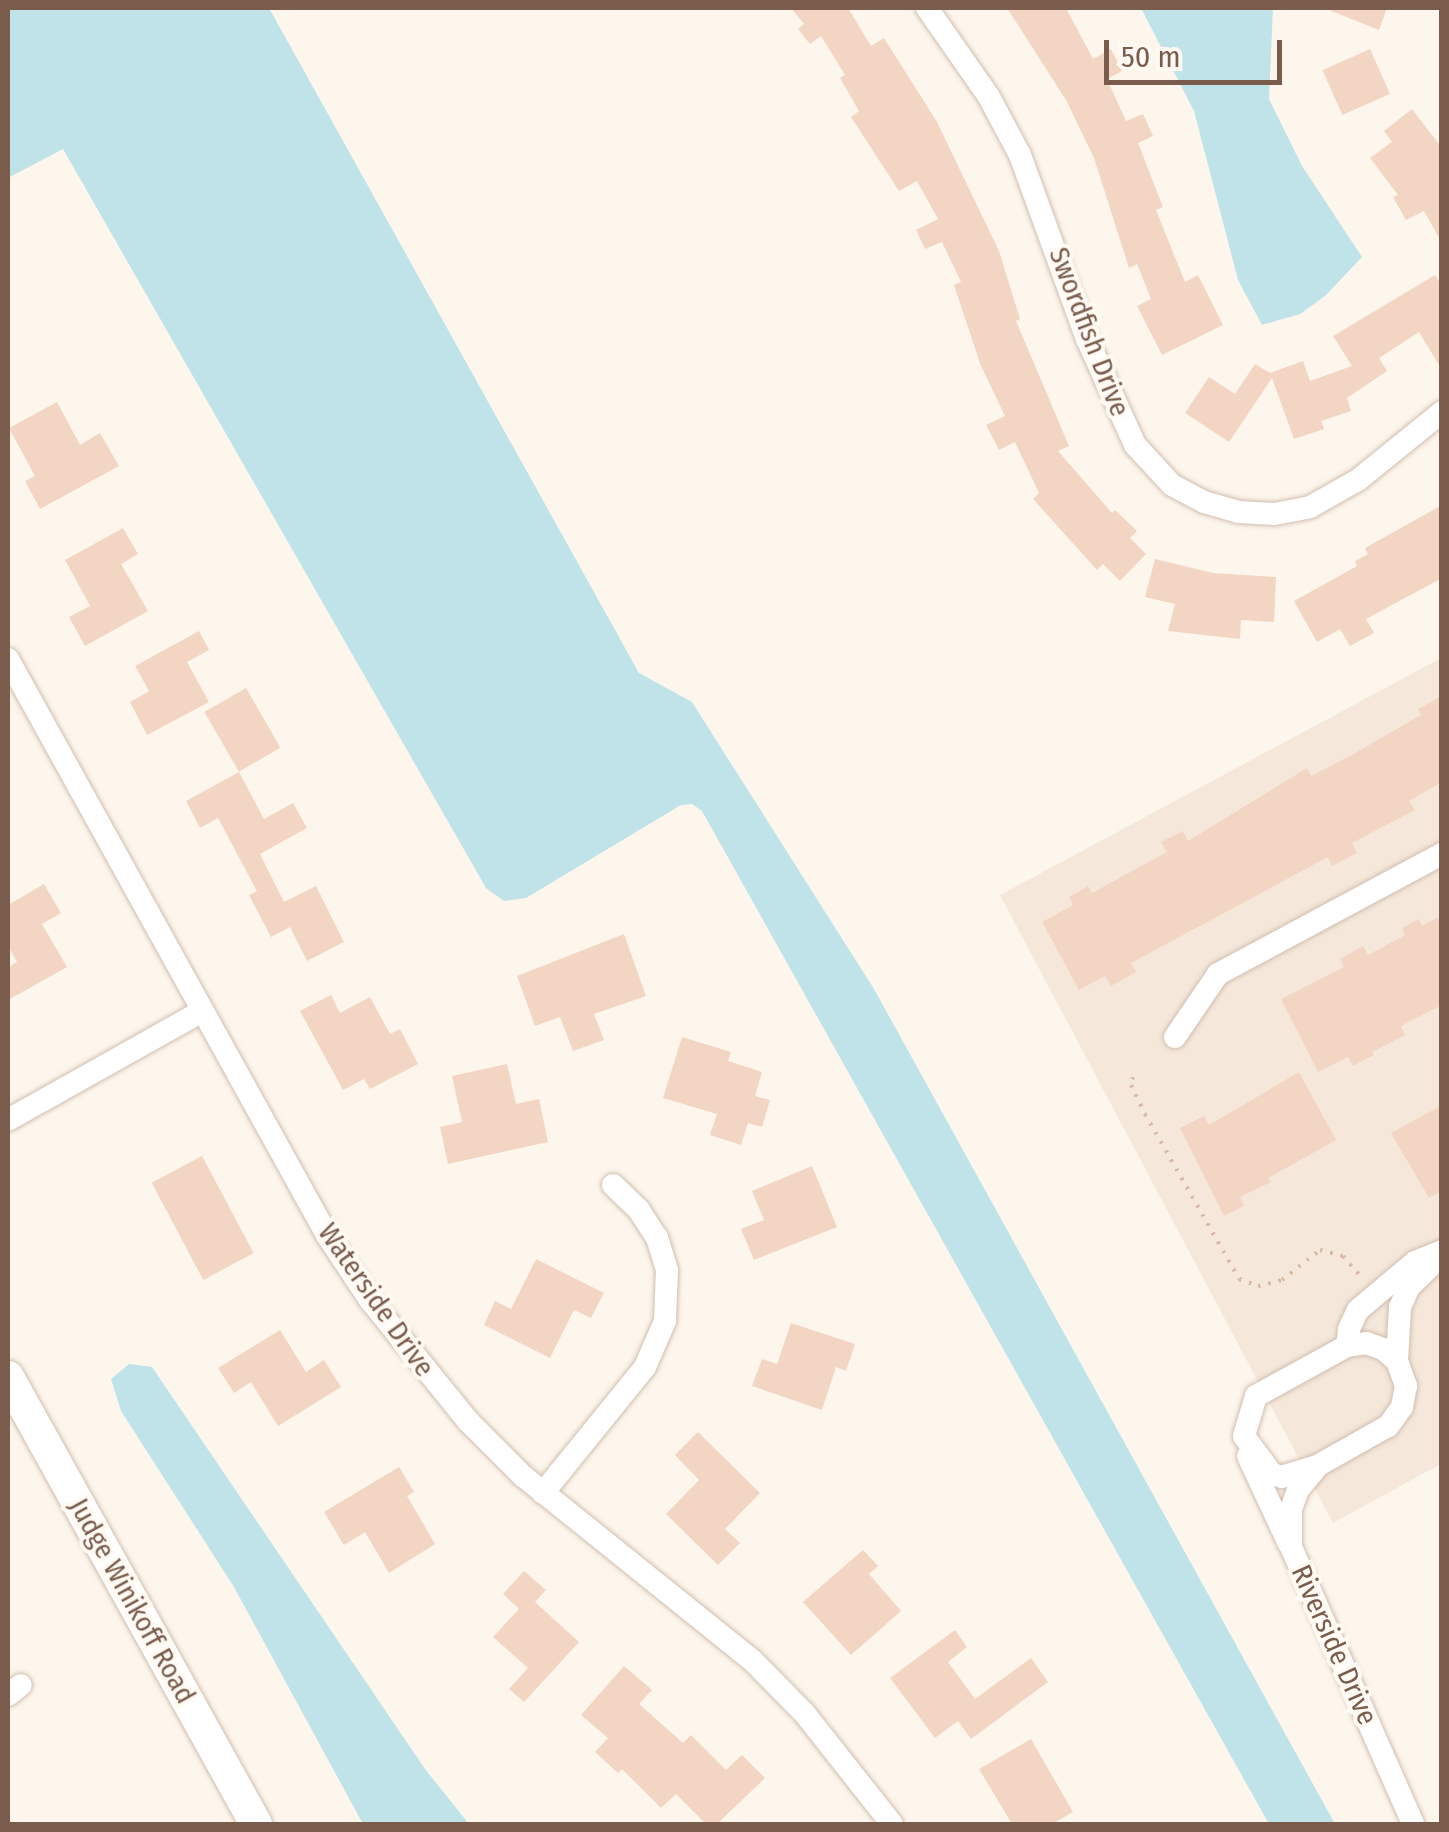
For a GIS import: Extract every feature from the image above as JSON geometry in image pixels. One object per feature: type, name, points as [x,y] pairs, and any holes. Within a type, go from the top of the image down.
[{"type":"street","name":"Swordfish Drive","points":[[927,8],[990,98],[1020,155],[1048,223],[1086,339],[1134,446],[1172,485],[1204,502],[1238,512],[1274,514],[1310,506],[1358,480],[1442,412]]},
{"type":"street","name":"Waterside Drive","points":[[8,660],[327,1235],[370,1300],[468,1421],[543,1493],[752,1660],[805,1714],[892,1824]]},
{"type":"street","points":[[1175,1037],[1218,974],[1442,854]]},
{"type":"street","points":[[8,1120],[202,1011]]},
{"type":"street","points":[[543,1493],[645,1367],[666,1321],[669,1287],[657,1238],[639,1210],[613,1186]]},
{"type":"street","points":[[1347,1346],[1348,1329],[1358,1310],[1415,1262],[1442,1252]]},
{"type":"street","points":[[1244,1436],[1272,1474],[1282,1477],[1317,1466],[1388,1426],[1402,1407],[1406,1386],[1396,1361],[1400,1307],[1409,1288],[1442,1252]]},
{"type":"street","points":[[1291,1547],[1258,1482],[1244,1436],[1256,1396],[1347,1346],[1366,1343],[1396,1361]]},
{"type":"street","name":"Judge Winikoff Road","points":[[8,1377],[256,1824]]},
{"type":"street","name":"Riverside Drive","points":[[1317,1466],[1298,1490],[1291,1509],[1291,1547],[1414,1824]]},
{"type":"path","points":[[1133,1076],[1131,1085],[1144,1114],[1240,1279],[1258,1286],[1282,1280],[1320,1250],[1343,1256],[1364,1280]]},
{"type":"shaded area","points":[[1441,658],[1441,1464],[1333,1523],[1000,895]]},
{"type":"water","points":[[8,8],[269,8],[639,673],[692,702],[874,989],[1335,1824],[1269,1824],[702,811],[692,804],[681,805],[526,898],[504,901],[486,888],[63,149],[8,178]]},
{"type":"water","points":[[1141,8],[1273,8],[1269,99],[1302,166],[1362,257],[1325,296],[1300,314],[1262,325],[1238,280],[1194,111]]},
{"type":"water","points":[[129,1364],[152,1367],[425,1769],[469,1824],[363,1824],[234,1587],[121,1411],[111,1379]]},
{"type":"building","points":[[791,8],[848,8],[871,46],[884,38],[937,122],[999,251],[1020,319],[1016,321],[1069,446],[1058,451],[1112,513],[1115,510],[1137,531],[1130,538],[1146,554],[1120,581],[1103,564],[1097,570],[1033,499],[1039,493],[1015,442],[999,450],[986,425],[1005,416],[981,366],[954,285],[961,282],[942,242],[925,249],[916,230],[938,219],[917,181],[899,191],[851,117],[859,111],[840,78],[845,75],[821,36],[810,44],[798,29],[804,24]]},
{"type":"building","points":[[1007,8],[1066,8],[1093,59],[1111,49],[1122,71],[1107,79],[1126,121],[1143,114],[1153,136],[1138,143],[1163,207],[1156,210],[1185,282],[1198,275],[1223,325],[1162,355],[1137,306],[1151,299],[1137,264],[1129,268],[1094,158],[1066,100]]},
{"type":"building","points":[[1324,8],[1387,8],[1379,30]]},
{"type":"building","points":[[1370,49],[1390,94],[1342,115],[1322,70]]},
{"type":"building","points":[[1412,109],[1442,148],[1442,243],[1424,211],[1406,220],[1393,197],[1398,195],[1370,158],[1392,142],[1384,131]]},
{"type":"building","points":[[1435,275],[1442,286],[1442,370],[1419,332],[1379,358],[1387,371],[1347,398],[1351,411],[1321,421],[1324,429],[1294,439],[1272,378],[1229,442],[1185,413],[1209,377],[1235,394],[1255,364],[1270,373],[1303,361],[1310,381],[1352,366],[1333,336]]},
{"type":"building","points":[[57,402],[80,445],[100,433],[119,466],[40,509],[25,481],[35,476],[9,428]]},
{"type":"building","points":[[1442,505],[1442,578],[1366,619],[1374,633],[1350,646],[1340,629],[1317,642],[1294,601],[1357,566],[1355,561],[1368,554],[1365,548]]},
{"type":"building","points":[[123,528],[138,554],[121,564],[148,611],[85,646],[69,617],[90,606],[65,560]]},
{"type":"building","points":[[1155,559],[1213,573],[1276,577],[1274,622],[1241,620],[1240,639],[1168,631],[1175,604],[1145,597]]},
{"type":"building","points":[[199,631],[209,650],[187,662],[209,702],[147,735],[130,702],[149,691],[135,666]]},
{"type":"building","points":[[246,688],[280,748],[239,772],[204,712]]},
{"type":"building","points":[[1442,696],[1442,782],[1409,801],[1415,810],[1352,843],[1357,853],[1332,866],[1328,857],[1131,963],[1136,972],[1111,986],[1105,976],[1079,990],[1042,922],[1073,905],[1069,897],[1088,886],[1092,893],[1167,852],[1161,842],[1183,831],[1188,841],[1307,768],[1311,776],[1350,756],[1421,715],[1418,709]]},
{"type":"building","points":[[239,772],[264,819],[293,803],[307,828],[260,854],[284,902],[316,886],[344,942],[307,961],[290,927],[271,937],[249,895],[257,891],[218,818],[200,828],[186,801]]},
{"type":"building","points":[[44,884],[61,913],[42,924],[67,967],[8,1000],[8,967],[17,962],[8,946],[8,905]]},
{"type":"building","points":[[1442,915],[1442,1005],[1401,1026],[1405,1035],[1372,1052],[1374,1055],[1353,1066],[1348,1057],[1318,1072],[1281,999],[1344,967],[1340,959],[1363,946],[1368,955],[1405,935],[1402,928],[1419,919],[1422,926]]},
{"type":"building","points":[[624,934],[646,996],[594,1014],[604,1040],[573,1051],[560,1017],[535,1026],[517,976]]},
{"type":"building","points":[[331,995],[340,1013],[370,997],[390,1034],[400,1029],[418,1064],[370,1089],[364,1079],[343,1090],[300,1011]]},
{"type":"building","points":[[682,1037],[731,1052],[728,1061],[762,1072],[755,1096],[770,1100],[762,1127],[748,1123],[741,1145],[710,1135],[717,1114],[663,1098]]},
{"type":"building","points":[[507,1064],[516,1104],[539,1099],[548,1142],[448,1164],[440,1127],[462,1122],[452,1076]]},
{"type":"building","points":[[1299,1072],[1336,1140],[1240,1197],[1244,1206],[1224,1216],[1180,1128],[1204,1116],[1209,1125]]},
{"type":"building","points":[[1442,1105],[1442,1191],[1429,1198],[1391,1133]]},
{"type":"building","points":[[202,1156],[254,1253],[203,1280],[152,1183]]},
{"type":"building","points":[[812,1166],[837,1227],[754,1260],[741,1229],[764,1220],[752,1191]]},
{"type":"building","points":[[536,1259],[604,1293],[591,1318],[574,1310],[550,1358],[484,1325],[495,1301],[511,1309]]},
{"type":"building","points":[[791,1323],[855,1344],[846,1371],[836,1367],[822,1410],[752,1386],[762,1359],[777,1364]]},
{"type":"building","points":[[280,1330],[306,1372],[324,1360],[341,1387],[278,1426],[251,1382],[234,1393],[218,1368]]},
{"type":"building","points":[[698,1432],[760,1493],[725,1529],[740,1543],[718,1565],[666,1514],[699,1480],[675,1455]]},
{"type":"building","points":[[399,1467],[414,1492],[407,1496],[435,1544],[389,1573],[365,1532],[344,1545],[324,1512]]},
{"type":"building","points":[[863,1550],[878,1566],[869,1574],[901,1611],[851,1655],[803,1602]]},
{"type":"building","points":[[524,1571],[546,1590],[535,1602],[579,1642],[524,1702],[509,1689],[528,1668],[493,1637],[519,1609],[503,1594]]},
{"type":"building","points":[[955,1630],[967,1647],[948,1662],[975,1699],[1031,1658],[1048,1682],[971,1739],[958,1721],[935,1738],[890,1678]]},
{"type":"building","points":[[624,1666],[652,1690],[639,1704],[683,1743],[691,1735],[726,1770],[742,1755],[765,1778],[717,1824],[706,1824],[676,1794],[661,1808],[622,1769],[618,1773],[595,1752],[608,1738],[581,1715]]},
{"type":"building","points":[[1031,1739],[1073,1812],[1052,1824],[1012,1824],[979,1769]]}]
